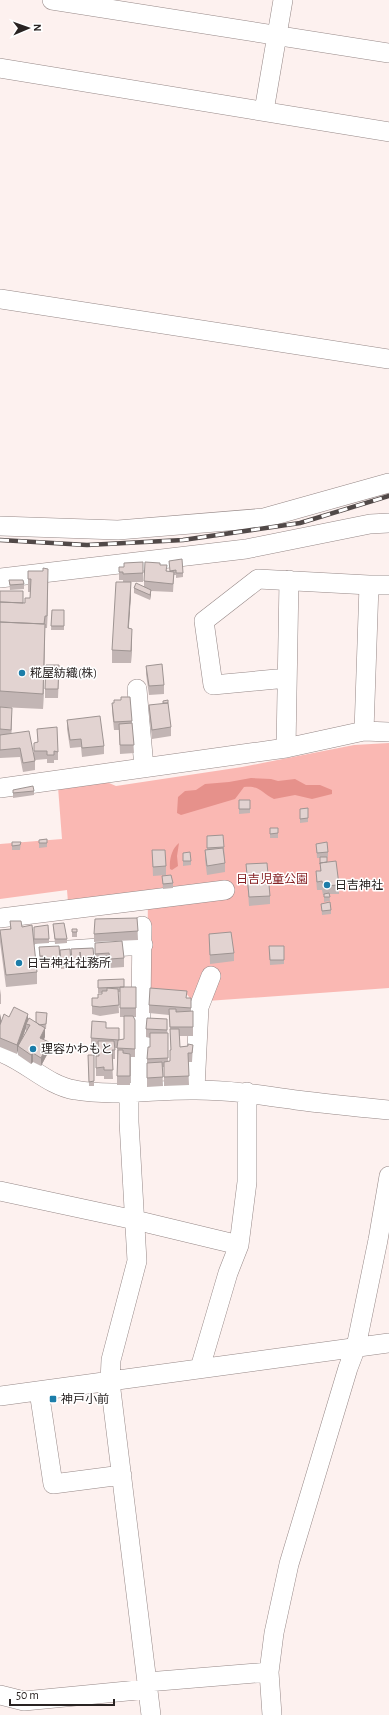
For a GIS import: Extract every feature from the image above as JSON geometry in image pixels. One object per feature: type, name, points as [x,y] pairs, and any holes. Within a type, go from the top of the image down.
[{"type":"street","points":[[52,0],[389,53]]},
{"type":"street","points":[[264,111],[283,0]]},
{"type":"street","points":[[0,68],[389,132]]},
{"type":"street","points":[[0,299],[389,359]]},
{"type":"street","points":[[0,526],[118,530],[264,518],[389,483]]},
{"type":"street","points":[[0,578],[246,549],[370,524],[389,523]]},
{"type":"street","points":[[287,678],[213,685],[204,621],[258,578],[369,586],[389,585]]},
{"type":"street","points":[[286,748],[289,580]]},
{"type":"street","points":[[364,731],[369,586]]},
{"type":"street","points":[[136,689],[144,767]]},
{"type":"street","points":[[0,788],[286,748],[364,731],[389,732]]},
{"type":"street","points":[[0,918],[225,890]]},
{"type":"street","points":[[142,926],[143,945],[135,1092],[129,1122],[137,1260],[111,1360],[110,1382],[151,1715]]},
{"type":"street","points":[[40,952],[143,945]]},
{"type":"street","points":[[195,1090],[199,1007],[211,976]]},
{"type":"street","points":[[0,1052],[9,1055],[53,1082],[74,1090],[135,1092],[195,1090],[247,1092],[296,1100],[389,1110]]},
{"type":"street","points":[[200,1368],[228,1273],[239,1245],[247,1182],[247,1092]]},
{"type":"street","points":[[272,1715],[269,1672],[274,1633],[289,1564],[344,1381],[356,1347],[378,1240],[389,1176]]},
{"type":"street","points":[[0,1191],[135,1220],[239,1245]]},
{"type":"street","points":[[0,1396],[389,1343]]},
{"type":"street","points":[[39,1391],[53,1484],[122,1475]]},
{"type":"street","points":[[12,1703],[269,1672]]},
{"type":"green space","name":"日吉児童公園","points":[[389,743],[389,988],[193,1002],[185,992],[147,992],[148,893],[68,902],[67,890],[0,899],[0,844],[62,839],[58,787],[102,780],[116,786],[242,767],[354,745]]},
{"type":"shaded area","points":[[251,778],[271,779],[278,781],[295,779],[306,785],[320,785],[332,790],[332,794],[312,799],[295,795],[274,799],[257,788],[244,787],[235,799],[181,815],[177,813],[178,797],[185,791],[196,790],[205,784]]},
{"type":"shaded area","points":[[179,843],[177,856],[178,866],[172,870],[170,869],[170,866],[172,854],[174,848]]},
{"type":"building","points":[[182,559],[183,573],[176,573],[176,570],[170,571],[169,561]]},
{"type":"building","points":[[143,562],[143,573],[123,574],[123,572],[119,572],[119,567],[124,567],[124,563]]},
{"type":"building","points":[[145,562],[167,565],[166,571],[174,572],[173,584],[144,581]]},
{"type":"building","points":[[43,568],[48,569],[47,616],[45,616],[44,624],[0,622],[0,602],[25,603],[25,598],[30,598],[31,579],[28,579],[28,571],[43,571]]},
{"type":"building","points":[[9,580],[23,580],[24,584],[10,585]]},
{"type":"building","points":[[116,582],[131,582],[128,628],[132,629],[131,651],[112,650]]},
{"type":"building","points":[[136,583],[151,590],[150,595],[134,588]]},
{"type":"building","points":[[0,591],[23,591],[23,603],[0,602]]},
{"type":"building","points":[[52,610],[64,610],[64,626],[51,626]]},
{"type":"building","name":"糀屋紡織(株)","points":[[0,622],[45,624],[43,694],[0,691]]},
{"type":"building","points":[[162,664],[164,685],[149,686],[146,666]]},
{"type":"building","points":[[46,665],[59,665],[58,689],[45,689]]},
{"type":"building","points":[[121,697],[130,697],[132,721],[114,722],[112,703],[114,703],[114,700],[121,700]]},
{"type":"building","points":[[168,700],[168,703],[163,703],[163,701]]},
{"type":"building","points":[[168,703],[171,727],[152,730],[149,705]]},
{"type":"building","points":[[0,707],[12,708],[11,730],[0,729]]},
{"type":"building","points":[[100,716],[104,746],[82,748],[81,739],[70,740],[67,720]]},
{"type":"building","points":[[132,723],[134,745],[120,745],[119,724]]},
{"type":"building","points":[[57,727],[58,752],[54,751],[54,755],[47,755],[47,751],[34,751],[34,743],[38,742],[37,729]]},
{"type":"building","points":[[29,731],[35,761],[23,763],[20,748],[0,750],[0,735]]},
{"type":"building","points":[[33,786],[34,791],[13,793],[13,790]]},
{"type":"building","points":[[239,800],[250,800],[250,809],[239,809]]},
{"type":"building","points":[[308,808],[308,818],[300,819],[300,809]]},
{"type":"building","points":[[270,828],[278,828],[278,833],[270,834]]},
{"type":"building","points":[[223,835],[224,847],[207,848],[207,836]]},
{"type":"building","points":[[47,839],[47,843],[39,843],[39,840]]},
{"type":"building","points":[[12,842],[21,842],[20,845],[12,846]]},
{"type":"building","points":[[327,842],[328,852],[317,853],[316,844]]},
{"type":"building","points":[[223,848],[225,863],[207,866],[205,850]]},
{"type":"building","points":[[152,850],[165,850],[166,866],[153,867]]},
{"type":"building","points":[[190,852],[191,861],[183,861],[183,853]]},
{"type":"building","points":[[320,857],[327,857],[327,862],[320,863]]},
{"type":"building","points":[[336,861],[339,885],[323,886],[322,881],[317,882],[316,871],[321,871],[320,863]]},
{"type":"building","points":[[267,863],[270,896],[249,897],[246,864]]},
{"type":"building","points":[[171,875],[173,883],[163,884],[162,876]]},
{"type":"building","points":[[329,893],[330,897],[324,897],[324,894]]},
{"type":"building","points":[[330,902],[331,910],[322,911],[321,904]]},
{"type":"building","points":[[137,918],[138,931],[94,934],[95,919]]},
{"type":"building","name":"日吉神社社務所","points":[[10,921],[21,921],[22,927],[32,925],[37,972],[6,975],[0,930],[11,929]]},
{"type":"building","points":[[64,923],[67,939],[55,939],[53,924]]},
{"type":"building","points":[[48,925],[49,939],[34,939],[34,927]]},
{"type":"building","points":[[72,929],[77,929],[77,932],[72,932]]},
{"type":"building","points":[[231,932],[234,953],[210,955],[209,934]]},
{"type":"building","points":[[122,941],[124,958],[110,959],[109,953],[95,954],[95,943]]},
{"type":"building","points":[[59,946],[60,958],[43,959],[43,956],[40,956],[39,947]]},
{"type":"building","points":[[269,946],[284,946],[284,960],[270,960]]},
{"type":"building","points":[[93,948],[94,958],[81,958],[80,952],[80,961],[72,962],[71,949]]},
{"type":"building","points":[[70,949],[71,964],[61,964],[60,950]]},
{"type":"building","points":[[124,979],[124,987],[98,988],[98,980]]},
{"type":"building","points":[[120,987],[136,987],[136,1008],[120,1008]]},
{"type":"building","points":[[107,988],[118,989],[119,1005],[100,1007],[92,1006],[92,998],[98,998],[98,994],[102,994],[102,991],[107,991]]},
{"type":"building","points":[[150,988],[187,991],[186,998],[191,998],[191,1008],[149,1005]]},
{"type":"building","points":[[14,1007],[28,1014],[17,1045],[0,1038],[0,1025],[4,1014],[9,1017]]},
{"type":"building","points":[[169,1009],[176,1009],[176,1012],[193,1011],[193,1027],[170,1027]]},
{"type":"building","points":[[36,1012],[47,1013],[46,1024],[39,1025],[36,1022]]},
{"type":"building","points":[[124,1016],[133,1016],[135,1020],[135,1049],[117,1048],[118,1040],[124,1039]]},
{"type":"building","name":"理容かわもと","points":[[29,1018],[45,1028],[40,1038],[49,1042],[41,1058],[33,1053],[31,1055],[18,1046],[30,1025],[26,1024]]},
{"type":"building","points":[[147,1018],[167,1019],[167,1030],[146,1029]]},
{"type":"building","points":[[92,1021],[106,1022],[106,1028],[119,1028],[119,1040],[91,1038]]},
{"type":"building","points":[[170,1029],[179,1029],[180,1047],[188,1046],[188,1044],[193,1045],[192,1053],[188,1053],[189,1076],[164,1077],[164,1062],[170,1061]]},
{"type":"building","points":[[150,1033],[168,1033],[168,1058],[147,1059],[148,1047],[150,1047]]},
{"type":"building","points":[[98,1041],[114,1041],[115,1050],[112,1050],[113,1070],[104,1070],[104,1067],[96,1068],[96,1056],[99,1056]]},
{"type":"building","points":[[118,1050],[123,1050],[123,1053],[130,1054],[130,1076],[117,1076]]},
{"type":"building","points":[[88,1055],[94,1055],[94,1081],[89,1082]]},
{"type":"building","points":[[162,1062],[163,1077],[147,1078],[147,1063]]},
{"type":"railway","points":[[0,540],[87,545],[183,540],[300,523],[389,496]]},
{"type":"place","name":"糀屋紡織(株)","points":[[22,673]]},
{"type":"place","name":"日吉神社","points":[[327,885]]},
{"type":"place","name":"日吉神社社務所","points":[[19,963]]},
{"type":"place","name":"理容かわもと","points":[[33,1049]]},
{"type":"place","name":"神戸小前","points":[[53,1399]]}]
